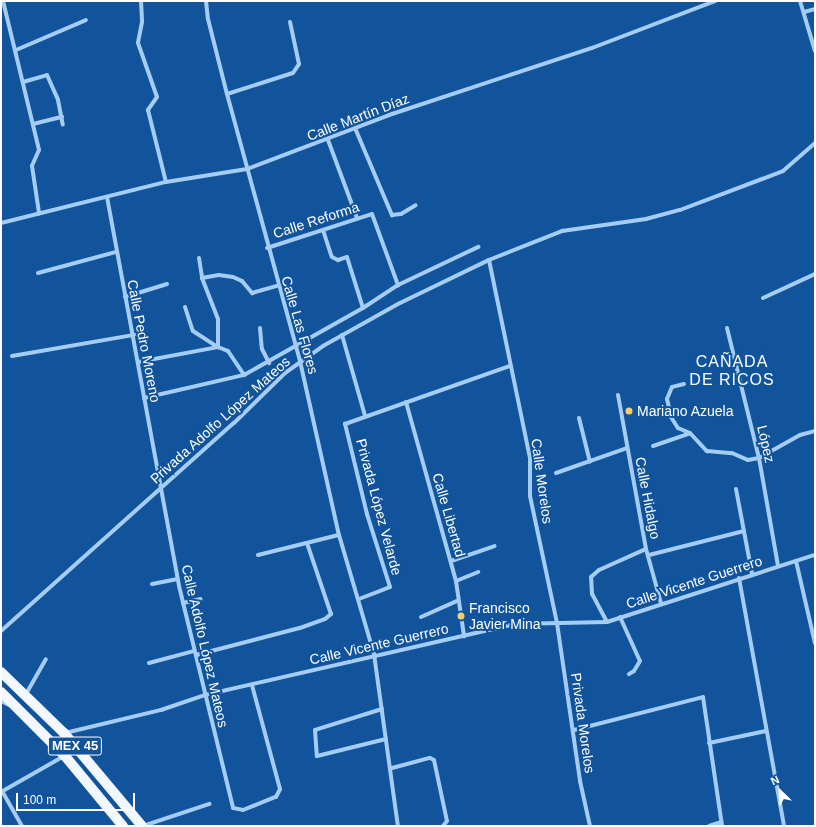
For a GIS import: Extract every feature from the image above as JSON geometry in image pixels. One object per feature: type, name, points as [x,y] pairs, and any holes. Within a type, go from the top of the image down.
[{"type":"main road","name":"MEX 45","points":[[1,672],[64,733],[142,826]]},
{"type":"main road","name":"MEX 45","points":[[1,692],[65,756],[123,826]]},
{"type":"street","points":[[3,1],[16,50],[38,150],[32,166],[39,214]]},
{"type":"street","points":[[141,1],[142,22],[138,43],[156,97],[148,110],[166,182]]},
{"type":"street","name":"Calle Las Flores","points":[[206,1],[208,19],[267,248],[296,346],[339,535],[374,654],[386,739],[392,768],[398,826]]},
{"type":"street","name":"Calle Martín Díaz","points":[[1,223],[107,198],[166,182],[247,169],[328,140],[355,128],[592,48],[715,1]]},
{"type":"street","points":[[800,1],[815,51]]},
{"type":"street","points":[[804,12],[815,9]]},
{"type":"street","points":[[16,50],[86,20]]},
{"type":"street","points":[[227,94],[293,73],[299,64],[290,22]]},
{"type":"street","points":[[23,82],[47,76],[58,100],[63,125]]},
{"type":"street","points":[[33,124],[62,117]]},
{"type":"street","points":[[355,128],[392,215],[401,214],[416,205]]},
{"type":"street","points":[[328,140],[357,218]]},
{"type":"street","name":"Privada Adolfo López Mateos","points":[[1,631],[161,488],[299,359],[400,303],[489,260],[562,231],[646,219],[680,210],[783,171],[815,143]]},
{"type":"street","name":"Calle Pedro Moreno","points":[[107,198],[116,252],[134,335],[161,488]]},
{"type":"street","name":"Calle Reforma","points":[[267,248],[372,214],[398,285]]},
{"type":"street","points":[[323,230],[332,257],[338,260],[347,257],[363,308]]},
{"type":"street","points":[[144,398],[244,375],[269,363],[363,308],[398,285],[478,247]]},
{"type":"street","points":[[38,273],[116,252]]},
{"type":"street","points":[[198,258],[202,278],[218,319],[218,347]]},
{"type":"street","name":"Calle Morelos","points":[[489,260],[530,458],[530,496],[557,623]]},
{"type":"street","points":[[763,298],[815,274]]},
{"type":"street","points":[[202,278],[219,275],[233,277],[242,281],[252,293],[277,286]]},
{"type":"street","points":[[125,297],[167,284]]},
{"type":"street","points":[[185,307],[193,331],[218,347],[228,351],[244,375]]},
{"type":"street","points":[[260,328],[262,349],[269,363]]},
{"type":"street","name":"López","points":[[727,328],[758,458],[778,566]]},
{"type":"street","points":[[12,356],[134,335]]},
{"type":"street","points":[[342,335],[365,416],[510,366]]},
{"type":"street","points":[[138,362],[218,347]]},
{"type":"street","points":[[684,384],[672,387],[667,399],[671,417],[678,428],[690,433],[707,451],[732,453],[748,460],[758,458],[800,435],[815,431]]},
{"type":"street","name":"Calle Hidalgo","points":[[618,395],[646,549],[649,555],[661,603]]},
{"type":"street","name":"Calle Libertad","points":[[406,402],[456,581],[464,636]]},
{"type":"street","name":"Privada López Velarde","points":[[359,600],[390,587],[367,514],[345,424],[365,416]]},
{"type":"street","points":[[579,418],[590,462]]},
{"type":"street","points":[[653,446],[690,433]]},
{"type":"street","points":[[556,473],[627,448]]},
{"type":"street","name":"Calle Adolfo López Mateos","points":[[161,488],[177,579],[233,808],[243,810],[257,806],[276,797],[280,788],[252,685]]},
{"type":"street","points":[[736,489],[752,574]]},
{"type":"street","points":[[649,555],[744,531]]},
{"type":"street","points":[[258,555],[339,535]]},
{"type":"street","points":[[149,663],[300,628],[325,619],[331,614],[307,543]]},
{"type":"street","points":[[451,561],[495,546]]},
{"type":"street","points":[[606,622],[592,594],[591,577],[599,570],[646,549]]},
{"type":"street","name":"Calle Vicente Guerrero","points":[[64,733],[161,710],[205,695],[252,685],[374,654],[464,636],[514,624],[606,622],[661,603],[815,555]]},
{"type":"street","points":[[796,561],[815,643]]},
{"type":"street","points":[[456,581],[478,572]]},
{"type":"street","points":[[739,578],[784,826]]},
{"type":"street","points":[[152,584],[177,579]]},
{"type":"street","points":[[183,603],[201,598]]},
{"type":"street","points":[[420,617],[458,601]]},
{"type":"street","points":[[620,617],[640,661],[634,672],[629,674]]},
{"type":"street","name":"Privada Morelos","points":[[557,623],[574,730],[580,781],[590,826]]},
{"type":"street","points":[[25,694],[46,659]]},
{"type":"street","points":[[574,730],[703,697],[721,824],[709,826]]},
{"type":"street","points":[[1,701],[24,714]]},
{"type":"street","points":[[382,709],[315,730],[317,756],[386,739]]},
{"type":"street","points":[[709,743],[766,731]]},
{"type":"street","points":[[22,826],[2,791],[65,756]]},
{"type":"street","points":[[392,768],[430,758],[434,760],[447,821],[443,826]]},
{"type":"street","points":[[142,826],[209,804]]},
{"type":"place","name":"Mariano Azuela","points":[[629,411]]},
{"type":"place","name":"Francisco Javier Mina","points":[[461,616]]},
{"type":"district","name":"CAÑADA DE RICOS","points":[[732,371]]}]
